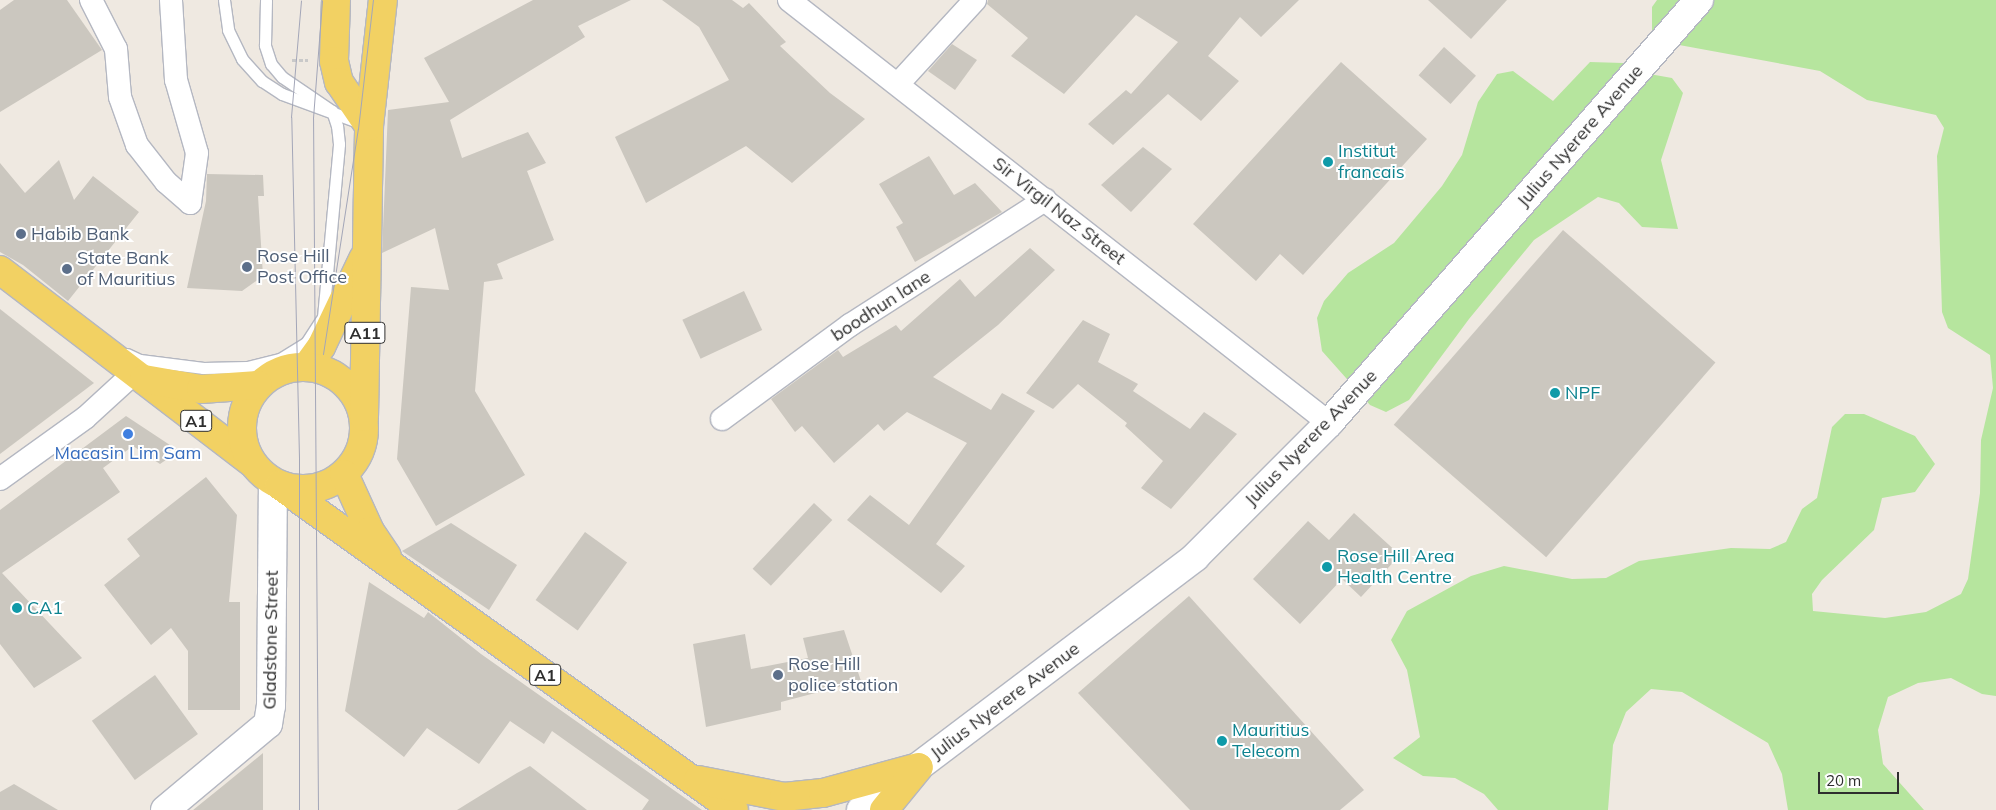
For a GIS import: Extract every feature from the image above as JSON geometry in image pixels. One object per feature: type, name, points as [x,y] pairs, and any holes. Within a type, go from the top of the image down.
[{"type":"main road","points":[[336,0],[334,61],[339,82],[369,126]]},
{"type":"main road","name":"A11","points":[[364,417],[369,126],[383,0]]},
{"type":"main road","name":"Julius Nyerere Avenue","points":[[861,810],[1195,557],[1328,423],[1699,0]]},
{"type":"main road","name":"A11","points":[[307,366],[321,347],[368,248]]},
{"type":"main road","name":"A1","points":[[0,270],[276,483],[734,810]]},
{"type":"main road","name":"A1","points":[[252,463],[243,444],[241,423],[246,403],[258,385],[274,373],[307,366],[333,374],[348,385],[358,400],[364,417],[365,435],[358,457],[344,474],[324,486],[301,490],[276,483]]},
{"type":"main road","name":"A1","points":[[137,376],[201,389],[258,385]]},
{"type":"main road","name":"A1","points":[[344,474],[370,531],[398,571]]},
{"type":"main road","name":"Gladstone Street","points":[[165,810],[268,724],[271,706],[276,483]]},
{"type":"main road","points":[[692,779],[784,797],[823,794],[919,767]]},
{"type":"main road","points":[[884,810],[919,767]]},
{"type":"street","points":[[91,0],[116,49],[120,97],[137,145],[166,182],[190,204],[197,153],[176,80],[171,0]]},
{"type":"street","name":"Sir Virgil Naz Street","points":[[789,0],[1328,423]]},
{"type":"street","points":[[898,84],[975,0]]},
{"type":"street","name":"boodhun lane","points":[[722,419],[850,325],[1045,200]]},
{"type":"street","points":[[0,479],[85,418],[137,376]]},
{"type":"lane","points":[[224,0],[228,30],[242,59],[262,81],[282,94],[369,126]]},
{"type":"lane","points":[[84,334],[140,360],[203,368],[247,367],[280,360],[306,343],[323,316],[328,283],[338,144],[332,111],[282,77],[271,64],[265,45],[266,0]]},
{"type":"green space","points":[[1657,0],[1996,0],[1996,696],[1982,694],[1951,678],[1918,683],[1888,697],[1878,730],[1883,764],[1924,810],[1788,810],[1782,774],[1768,743],[1682,692],[1651,689],[1626,712],[1613,745],[1608,810],[1498,810],[1484,794],[1455,778],[1423,776],[1393,758],[1420,737],[1407,670],[1391,640],[1407,611],[1471,576],[1504,566],[1572,579],[1606,578],[1639,561],[1731,548],[1770,549],[1786,542],[1802,509],[1817,498],[1832,427],[1845,414],[1864,414],[1915,436],[1935,464],[1915,492],[1882,498],[1874,530],[1822,580],[1812,594],[1813,611],[1885,618],[1926,612],[1961,594],[1968,579],[1980,493],[1981,440],[1993,388],[1990,355],[1948,328],[1942,312],[1937,156],[1944,128],[1936,115],[1867,100],[1820,71],[1652,40],[1652,7]]},
{"type":"green space","points":[[1590,62],[1623,63],[1638,72],[1672,78],[1683,93],[1661,160],[1678,229],[1642,227],[1619,203],[1598,197],[1534,240],[1469,319],[1409,400],[1386,412],[1370,405],[1322,351],[1317,318],[1324,301],[1348,273],[1394,243],[1442,186],[1462,155],[1478,102],[1497,74],[1513,71],[1553,101]]},
{"type":"building","points":[[14,0],[67,0],[102,50],[0,112],[0,10]]},
{"type":"building","points":[[533,0],[631,0],[578,26],[585,37],[450,120],[462,158],[528,132],[546,163],[527,171],[554,240],[497,264],[503,279],[484,282],[475,391],[525,475],[436,526],[397,459],[411,287],[449,290],[435,228],[382,253],[388,110],[449,102],[424,58]]},
{"type":"building","points":[[662,0],[732,0],[743,8],[749,3],[786,42],[780,46],[830,93],[865,119],[792,183],[746,146],[646,203],[615,137],[729,80],[699,27]]},
{"type":"building","points":[[988,0],[1299,0],[1261,37],[1240,17],[1208,56],[1239,81],[1201,121],[1168,94],[1113,145],[1088,124],[1126,90],[1131,94],[1178,42],[1136,15],[1064,94],[1011,56],[1028,38],[987,4]]},
{"type":"building","points":[[1428,0],[1507,0],[1471,39]]},
{"type":"building","points":[[952,44],[977,60],[955,90],[928,71]]},
{"type":"building","points":[[1444,47],[1476,76],[1451,104],[1419,75]]},
{"type":"building","name":"Institut francais","points":[[1341,62],[1427,139],[1303,275],[1280,254],[1256,281],[1193,224]]},
{"type":"building","points":[[1143,147],[1172,169],[1131,212],[1101,185]]},
{"type":"building","points":[[929,156],[954,195],[975,183],[1002,212],[915,262],[896,227],[903,223],[879,184]]},
{"type":"building","points":[[59,160],[74,200],[93,176],[139,212],[68,301],[23,265],[0,252],[0,163],[25,193]]},
{"type":"building","points":[[207,174],[263,175],[264,196],[258,196],[263,276],[242,291],[187,288],[206,201]]},
{"type":"building","name":"NPF","points":[[1563,230],[1715,363],[1546,557],[1394,425]]},
{"type":"building","points":[[1030,248],[1055,270],[998,325],[933,377],[991,410],[1002,393],[1035,411],[936,544],[965,566],[941,593],[847,520],[870,495],[909,525],[967,443],[907,412],[884,431],[878,424],[834,463],[802,426],[795,432],[771,399],[838,350],[843,357],[896,325],[901,331],[960,279],[975,297]]},
{"type":"building","points":[[744,291],[762,330],[701,359],[682,320]]},
{"type":"building","points":[[0,309],[94,383],[0,454]]},
{"type":"building","points":[[1083,320],[1110,334],[1098,362],[1138,384],[1133,391],[1190,429],[1204,412],[1237,434],[1171,509],[1141,488],[1163,461],[1125,426],[1127,423],[1078,384],[1053,409],[1026,393]]},
{"type":"building","points":[[126,416],[179,451],[160,464],[133,446],[103,468],[120,492],[2,573],[82,658],[34,688],[0,644],[0,510]]},
{"type":"building","points":[[206,477],[237,515],[229,602],[240,602],[240,710],[188,710],[188,651],[171,628],[151,645],[104,585],[140,556],[127,539]]},
{"type":"building","points":[[814,503],[832,520],[771,586],[753,569]]},
{"type":"building","name":"Rose Hill Area Health Centre","points":[[1354,513],[1400,555],[1361,597],[1342,579],[1300,624],[1253,579],[1308,521],[1329,540]]},
{"type":"building","points":[[451,523],[517,565],[489,610],[402,551]]},
{"type":"building","points":[[585,532],[627,563],[578,631],[536,600]]},
{"type":"building","points":[[369,582],[424,618],[428,612],[481,654],[702,810],[642,810],[649,800],[552,731],[544,744],[510,721],[479,764],[427,728],[404,757],[345,711]]},
{"type":"building","name":"Mauritius Telecom","points":[[1189,596],[1364,790],[1340,810],[1190,810],[1078,693]]},
{"type":"building","name":"Rose Hill police station","points":[[844,630],[861,681],[781,702],[781,710],[706,727],[693,644],[745,634],[751,669],[808,658],[803,638]]},
{"type":"building","points":[[155,675],[198,734],[135,780],[92,721]]},
{"type":"building","points":[[263,753],[263,810],[193,810],[224,785]]},
{"type":"building","points":[[530,766],[587,810],[457,810],[517,773]]},
{"type":"building","points":[[14,784],[58,810],[0,810],[0,792]]},
{"type":"tram line","points":[[299,810],[299,458],[291,117],[301,0]]},
{"type":"tram line","points":[[318,810],[313,118],[322,0]]},
{"type":"tram line","points":[[323,354],[358,129],[373,0]]},
{"type":"place","name":"Institut francais","points":[[1328,162]]},
{"type":"place","name":"Habib Bank","points":[[21,234]]},
{"type":"place","name":"Rose Hill Post Office","points":[[247,267]]},
{"type":"place","name":"State Bank of Mauritius","points":[[67,269]]},
{"type":"place","name":"NPF","points":[[1555,393]]},
{"type":"place","name":"Macasin Lim Sam","points":[[128,434]]},
{"type":"place","name":"Rose Hill Area Health Centre","points":[[1327,567]]},
{"type":"place","name":"CA1","points":[[17,608]]},
{"type":"place","name":"Rose Hill police station","points":[[778,675]]},
{"type":"place","name":"Mauritius Telecom","points":[[1222,741]]}]
